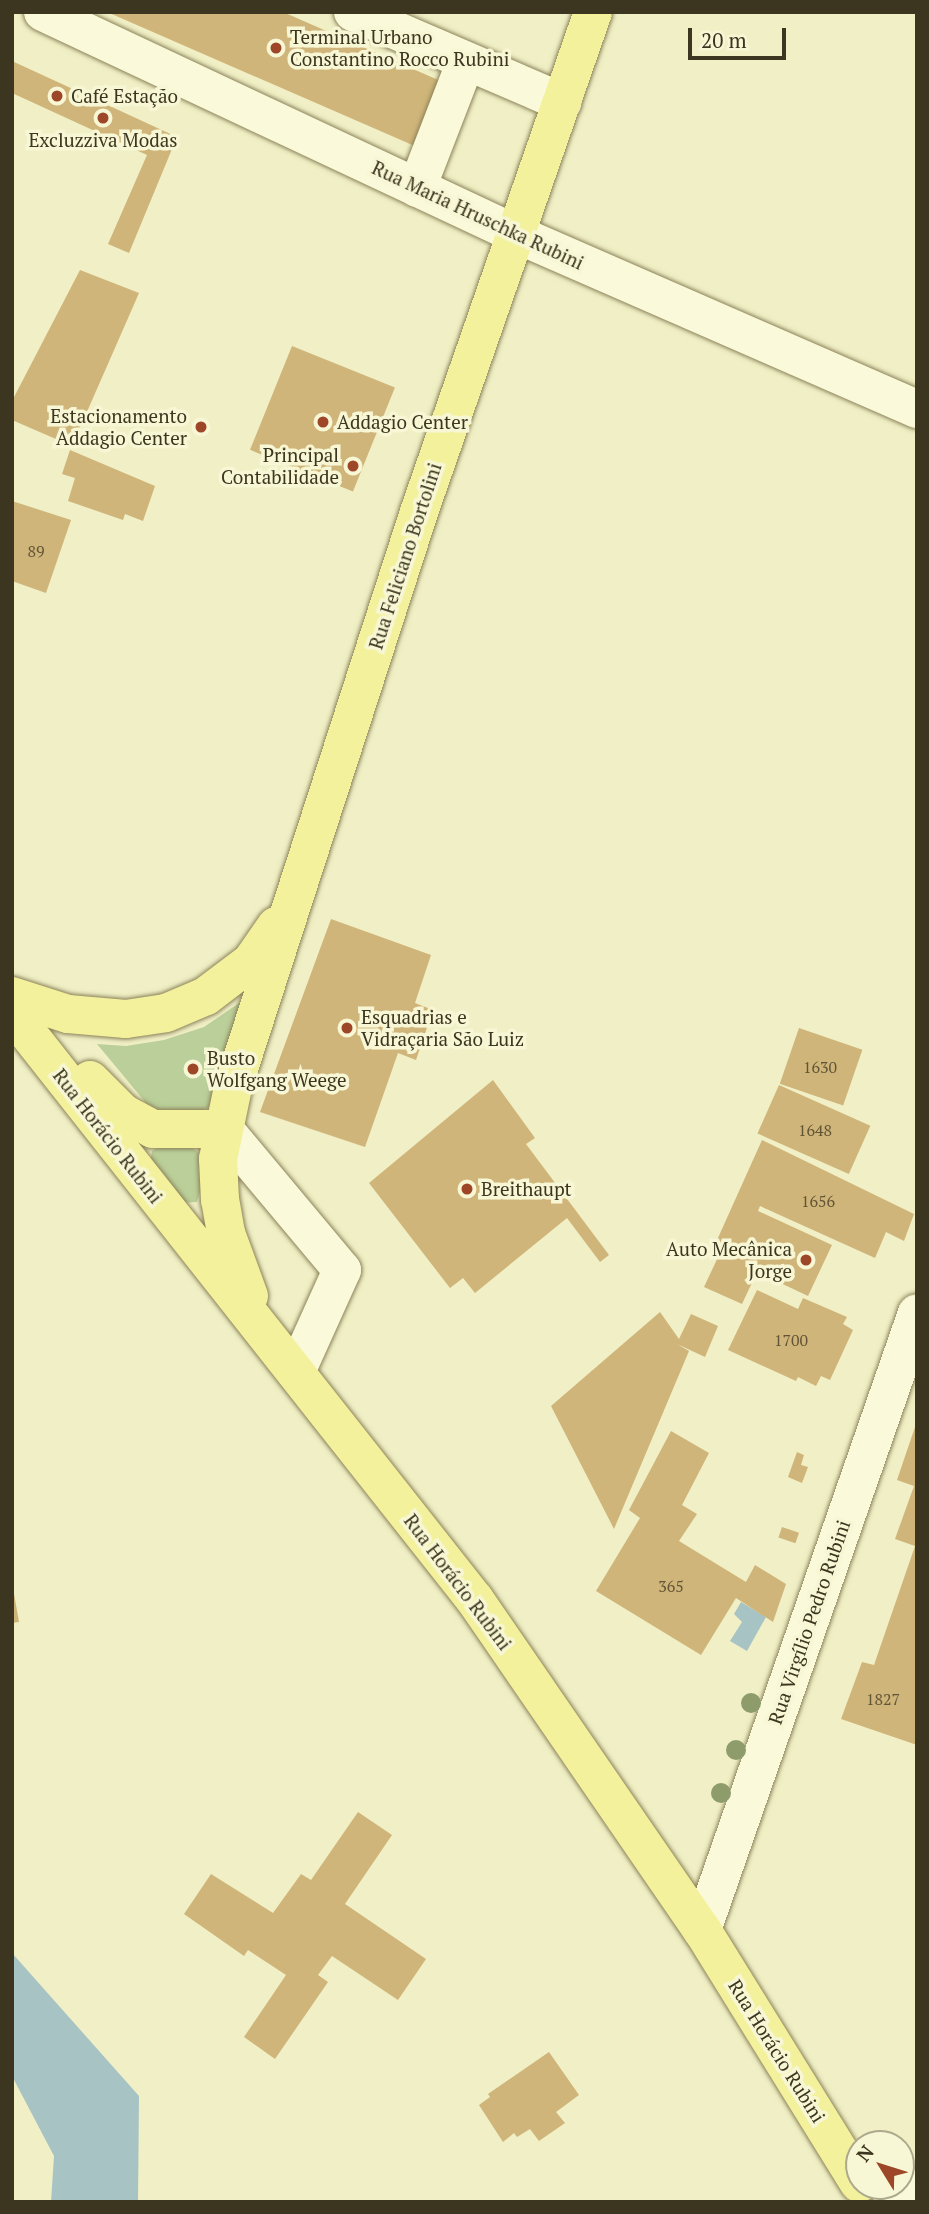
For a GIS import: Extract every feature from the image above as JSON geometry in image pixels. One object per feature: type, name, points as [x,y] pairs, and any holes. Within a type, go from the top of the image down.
[{"type":"main road","name":"Rua Feliciano Bortolini","points":[[260,1325],[237,1268],[220,1200],[218,1159],[233,1087],[419,512],[593,12]]},
{"type":"main road","name":"Rua Feliciano Bortolini","points":[[14,1009],[126,1019],[166,1013],[206,996],[251,962],[291,904]]},
{"type":"main road","points":[[14,1009],[58,1047],[123,1114],[153,1129],[224,1129]]},
{"type":"main road","name":"Rua Horácio Rubini","points":[[14,1009],[475,1600],[702,1930],[845,2154]]},
{"type":"street","name":"Rua Maria Hruschka Rubini","points":[[43,12],[516,234],[917,409]]},
{"type":"street","points":[[353,12],[562,102]]},
{"type":"street","points":[[417,188],[466,61]]},
{"type":"street","points":[[224,1129],[342,1270],[296,1372]]},
{"type":"street","name":"Rua Virgílio Pedro Rubini","points":[[702,1930],[917,1314]]},
{"type":"green space","points":[[248,997],[211,1106],[192,1116],[151,1109],[97,1044],[126,1046],[164,1040],[204,1027]]},
{"type":"green space","points":[[168,1141],[188,1144],[200,1154],[203,1182],[197,1202],[180,1203],[149,1170],[152,1151]]},
{"type":"water","points":[[741,1602],[766,1617],[747,1651],[730,1641],[742,1622],[734,1614]]},
{"type":"water","points":[[12,1953],[139,2096],[138,2202],[51,2202],[54,2156],[12,2076]]},
{"type":"building","name":"Terminal Urbano Constantino Rocco Rubini","points":[[107,12],[283,12],[445,83],[417,147]]},
{"type":"building","points":[[12,61],[177,137],[129,253],[108,244],[147,155],[12,93]]},
{"type":"building","points":[[80,270],[139,293],[72,446],[12,420],[12,401]]},
{"type":"building","name":"Addagio Center","points":[[292,346],[395,388],[353,491],[250,450]]},
{"type":"building","points":[[70,450],[155,486],[143,521],[125,514],[123,520],[68,501],[75,478],[62,474]]},
{"type":"building","points":[[12,501],[71,520],[46,593],[12,581]]},
{"type":"building","name":"Esquadrias e Vidraçaria São Luiz","points":[[331,919],[431,955],[415,1003],[433,1010],[416,1060],[398,1053],[365,1147],[260,1112]]},
{"type":"building","points":[[799,1028],[862,1050],[843,1106],[780,1084]]},
{"type":"building","name":"Breithaupt","points":[[493,1080],[535,1138],[526,1144],[609,1255],[600,1262],[567,1218],[475,1293],[463,1278],[450,1288],[369,1183]]},
{"type":"building","points":[[779,1085],[870,1126],[849,1174],[757,1133]]},
{"type":"building","points":[[762,1140],[914,1214],[904,1241],[886,1232],[875,1258],[760,1206],[758,1211],[832,1245],[808,1296],[757,1272],[742,1304],[704,1287],[719,1255],[733,1261],[713,1249]]},
{"type":"building","points":[[757,1290],[798,1309],[803,1298],[847,1317],[843,1324],[853,1330],[830,1380],[821,1376],[816,1386],[798,1377],[796,1381],[728,1350]]},
{"type":"building","points":[[660,1312],[679,1339],[691,1314],[718,1326],[705,1357],[677,1344],[689,1351],[614,1529],[551,1406]]},
{"type":"building","points":[[916,1424],[917,1745],[841,1719],[862,1662],[874,1665],[915,1546],[895,1539],[914,1486],[897,1480]]},
{"type":"building","points":[[671,1431],[709,1453],[682,1505],[697,1514],[679,1541],[746,1582],[755,1565],[786,1584],[773,1622],[736,1598],[701,1655],[596,1591],[640,1518],[629,1510]]},
{"type":"building","points":[[797,1452],[804,1455],[801,1465],[808,1467],[802,1483],[788,1477]]},
{"type":"building","points":[[782,1527],[799,1533],[795,1543],[778,1537]]},
{"type":"building","points":[[12,1582],[19,1622],[12,1623]]},
{"type":"building","points":[[358,1812],[392,1835],[345,1904],[426,1959],[398,2000],[332,1956],[318,1975],[328,1982],[275,2059],[244,2037],[286,1975],[248,1950],[244,1956],[184,1914],[211,1874],[273,1913],[301,1874],[311,1880]]},
{"type":"building","points":[[549,2052],[579,2095],[556,2112],[565,2123],[539,2141],[530,2129],[517,2137],[514,2133],[503,2142],[479,2105],[490,2097],[488,2094]]},
{"type":"place","name":"Terminal Urbano Constantino Rocco Rubini","points":[[276,48]]},
{"type":"place","name":"Café Estação","points":[[57,96]]},
{"type":"place","name":"Excluzziva Modas","points":[[103,118]]},
{"type":"place","name":"Addagio Center","points":[[323,422]]},
{"type":"place","name":"Estacionamento Addagio Center","points":[[201,427]]},
{"type":"place","name":"Principal Contabilidade","points":[[353,466]]},
{"type":"place","name":"Esquadrias e Vidraçaria São Luiz","points":[[347,1028]]},
{"type":"place","name":"Busto Wolfgang Weege","points":[[193,1069]]},
{"type":"place","name":"Breithaupt","points":[[467,1189]]},
{"type":"place","name":"Auto Mecânica Jorge","points":[[806,1260]]}]
